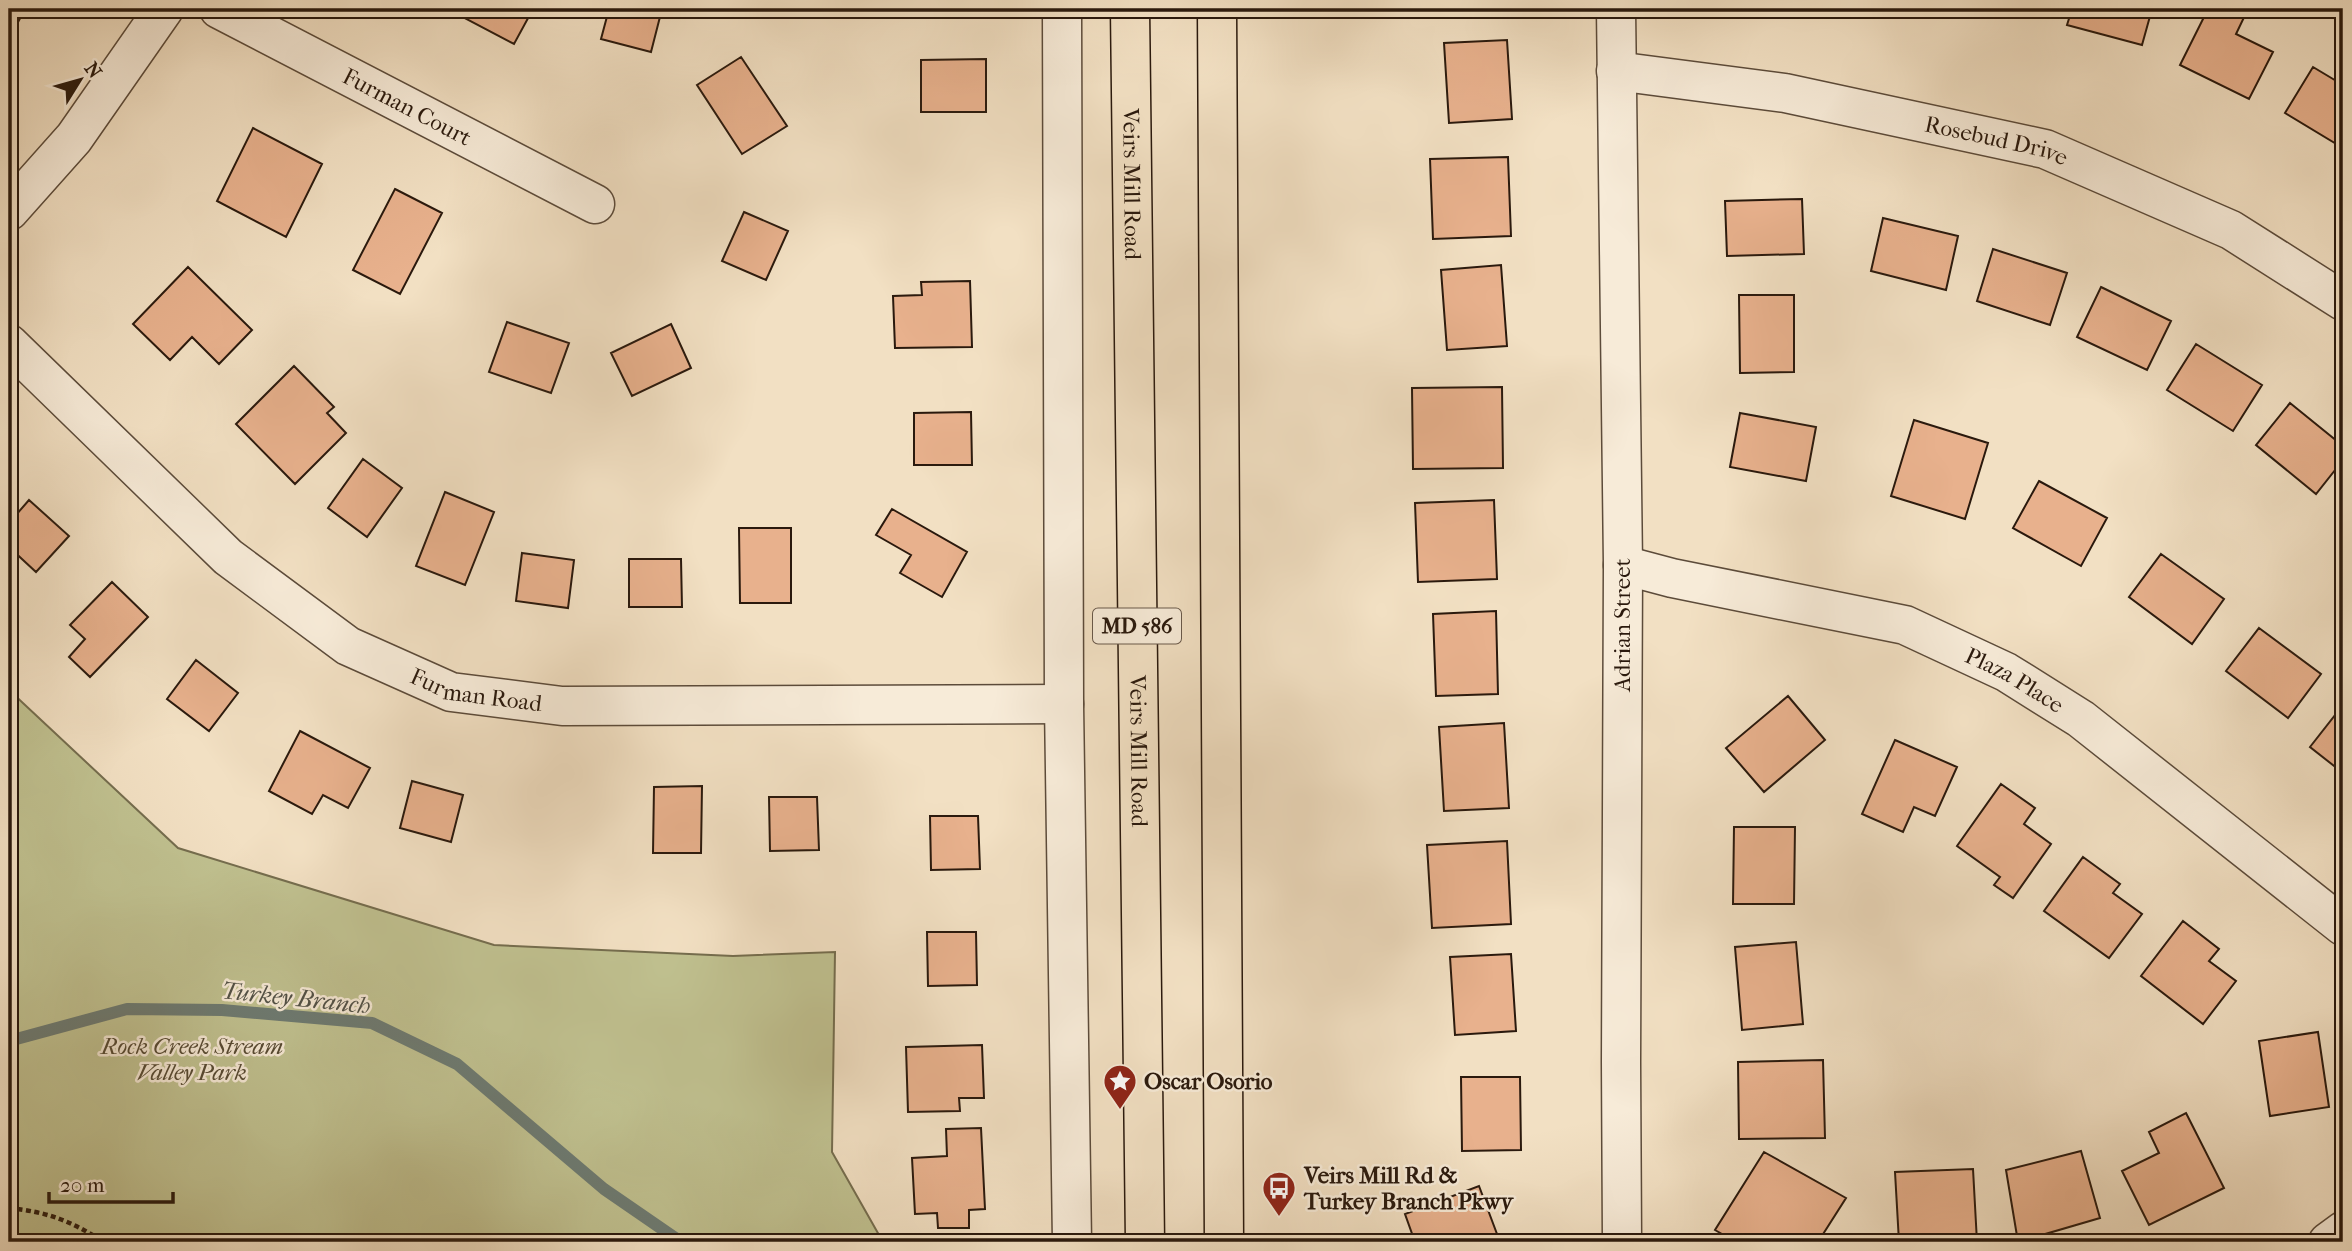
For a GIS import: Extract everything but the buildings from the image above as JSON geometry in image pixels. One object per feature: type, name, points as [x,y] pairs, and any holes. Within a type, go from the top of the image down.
[{"type":"main road","name":"Veirs Mill Road","points":[[1130,9],[1144,1242]]},
{"type":"main road","points":[[1217,9],[1224,1242]]},
{"type":"street","points":[[9,211],[74,138],[164,9]]},
{"type":"street","name":"Furman Court","points":[[219,9],[594,204]]},
{"type":"street","points":[[1062,9],[1064,704],[1072,1242]]},
{"type":"street","name":"Adrian Street","points":[[1616,9],[1623,565],[1622,1242]]},
{"type":"street","name":"Rosebud Drive","points":[[1616,71],[1785,93],[2045,149],[2231,230],[2343,301]]},
{"type":"street","name":"Furman Road","points":[[9,344],[228,557],[348,646],[451,692],[562,706],[1064,704]]},
{"type":"street","name":"Plaza Place","points":[[1623,565],[1672,579],[1905,625],[2007,672],[2081,719],[2343,926]]},
{"type":"street","points":[[2328,1242],[2343,1231]]},
{"type":"path","points":[[9,1208],[52,1214],[79,1226],[104,1242]]},
{"type":"green space","name":"Rock Creek Stream Valley Park","points":[[9,690],[178,848],[494,945],[733,956],[835,952],[832,1152],[883,1242],[9,1242]]},
{"type":"waterway","name":"Turkey Branch","points":[[9,1041],[127,1009],[222,1010],[372,1023],[457,1064],[604,1189],[681,1242]]},
{"type":"place","name":"Oscar Osorio","points":[[1120,1111]]},
{"type":"place","name":"Veirs Mill Rd & Turkey Branch Pkwy","points":[[1279,1218]]}]
